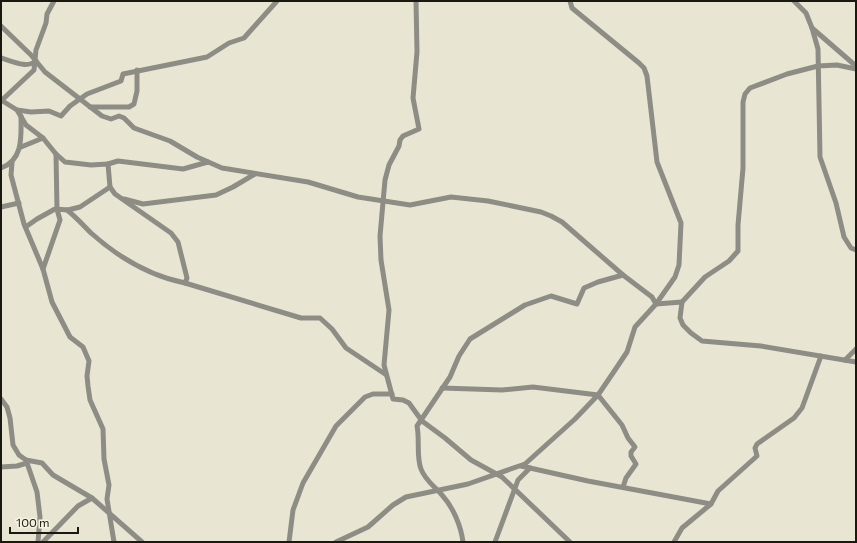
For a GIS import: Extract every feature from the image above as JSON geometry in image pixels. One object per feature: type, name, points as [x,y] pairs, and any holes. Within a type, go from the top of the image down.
[{"type":"street","points":[[54,1],[47,14],[46,23],[38,45],[34,70],[1,100],[17,110],[26,125],[43,138],[56,154],[65,162],[72,164],[108,164],[118,161],[183,169],[208,162]]},
{"type":"street","points":[[17,110],[31,112],[49,111],[61,116],[79,99],[87,94],[121,81],[123,74],[207,57],[229,43],[244,38],[277,1]]},
{"type":"street","points":[[416,1],[417,52],[413,98],[419,129],[403,136],[400,140],[399,146],[389,166],[383,200],[380,246],[389,310],[384,365],[385,374],[393,399],[403,400],[409,403],[422,421],[472,460],[496,473],[514,488],[533,508],[560,530],[570,542]]},
{"type":"street","points":[[336,542],[368,527],[400,500],[468,484],[496,473],[521,466],[566,428],[598,395],[627,352],[635,327],[656,304],[675,277],[681,237],[681,223],[657,162],[647,76],[644,68],[572,8],[570,1]]},
{"type":"street","points":[[794,1],[806,13],[818,49],[820,157],[836,203],[844,238],[851,248],[856,250]]},
{"type":"street","points":[[1,26],[45,72],[102,116],[111,119],[119,116],[124,118],[134,128],[170,141],[222,168],[308,182],[358,197],[410,205],[445,197],[469,198],[541,212],[562,222],[623,275],[652,297],[656,304]]},
{"type":"street","points":[[812,28],[856,66]]},
{"type":"street","points":[[1,58],[27,65],[32,65],[36,61]]},
{"type":"street","points":[[856,69],[837,64],[818,66],[781,76],[750,88],[745,94],[743,102],[743,168],[738,225],[738,251],[729,261],[705,277],[682,302],[680,318],[683,326],[702,341],[761,346],[856,362]]},
{"type":"street","points":[[90,107],[128,107],[134,104],[137,91],[137,70]]},
{"type":"street","points":[[21,115],[21,147],[12,163],[10,175],[24,224],[27,226],[43,269],[52,302],[70,336],[83,347],[89,361],[87,376],[90,400],[103,428],[104,459],[109,485],[107,499],[111,516],[114,542]]},
{"type":"street","points":[[21,147],[43,138]]},
{"type":"street","points":[[43,269],[60,220],[57,209],[56,154]]},
{"type":"street","points":[[10,175],[1,168],[12,163]]},
{"type":"street","points":[[108,164],[110,187],[115,194],[171,233],[178,242],[187,278],[185,283]]},
{"type":"street","points":[[123,199],[143,204],[216,194],[234,187],[255,174]]},
{"type":"street","points":[[27,226],[57,209],[67,210],[80,207],[110,187]]},
{"type":"street","points":[[1,207],[19,203]]},
{"type":"street","points":[[67,210],[91,233],[136,266],[164,279],[185,283],[301,318],[320,318],[332,329],[346,348],[385,374]]},
{"type":"street","points":[[463,542],[456,519],[447,502],[441,494],[436,491],[420,468],[420,436],[417,426],[422,421],[450,377],[459,356],[470,339],[526,305],[551,296],[577,304],[584,288],[598,282],[623,275]]},
{"type":"street","points":[[656,304],[682,302]]},
{"type":"street","points":[[845,360],[856,349]]},
{"type":"street","points":[[674,542],[682,528],[711,504],[718,491],[757,456],[755,448],[757,444],[794,418],[802,408],[821,356]]},
{"type":"street","points":[[442,388],[495,390],[533,387],[598,395],[622,425],[628,438],[635,447],[631,452],[631,456],[636,464],[626,478],[623,487]]},
{"type":"street","points":[[289,542],[293,510],[303,483],[336,426],[365,397],[373,394],[392,394]]},
{"type":"street","points":[[1,399],[7,407],[10,418],[13,444],[19,455],[26,461],[37,492],[40,517],[38,542]]},
{"type":"street","points":[[1,467],[17,466],[26,461],[42,463],[53,474],[92,498],[142,542]]},
{"type":"street","points":[[521,466],[558,475],[711,504]]},
{"type":"street","points":[[496,542],[514,488],[518,480],[530,468]]},
{"type":"street","points":[[43,542],[78,506],[92,498]]}]
